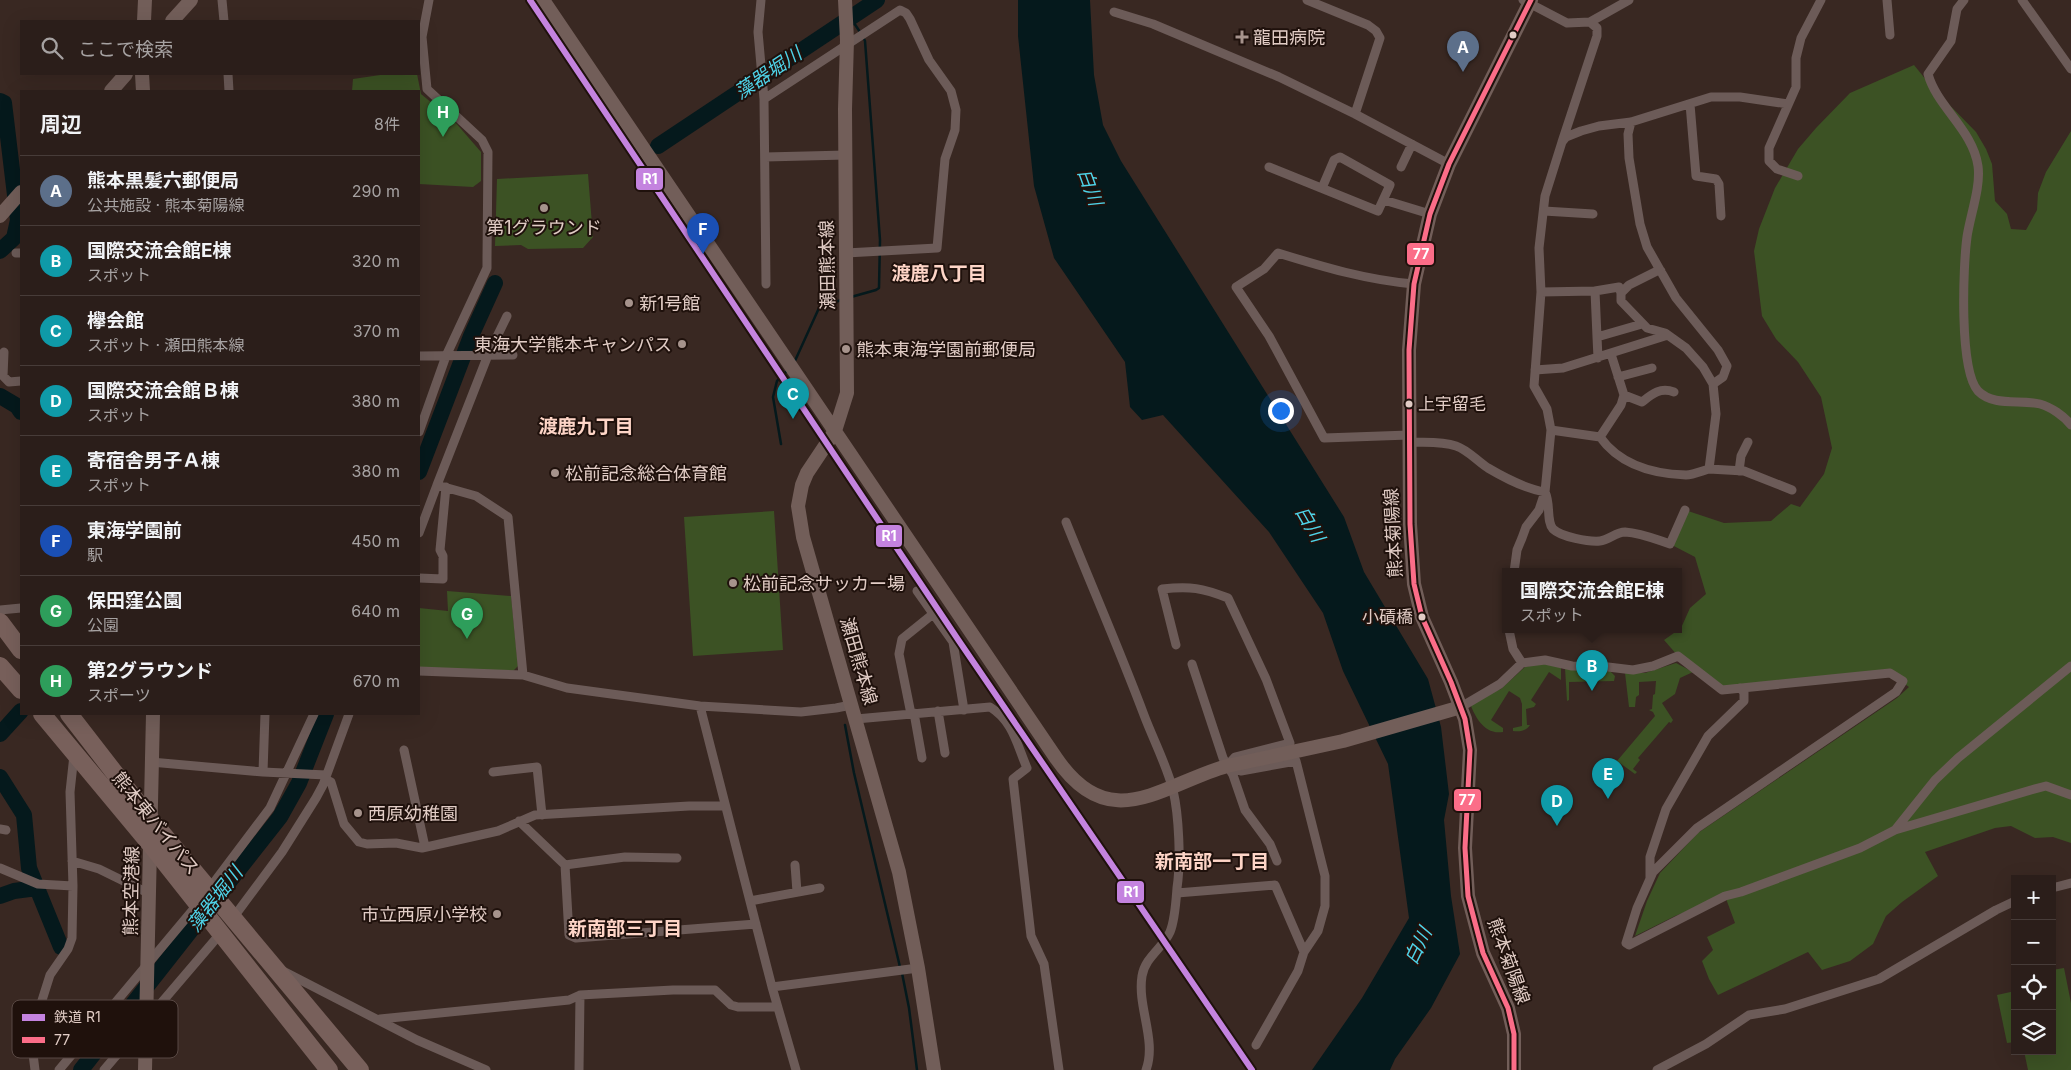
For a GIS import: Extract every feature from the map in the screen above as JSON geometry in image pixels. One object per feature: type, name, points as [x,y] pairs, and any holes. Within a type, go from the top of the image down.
[{"type":"highway","points":[[0,622],[20,649]]},
{"type":"highway","points":[[0,666],[20,689]]},
{"type":"highway","name":"熊本東バイパス","points":[[43,715],[151,845],[329,1070]]},
{"type":"highway","name":"熊本東バイパス","points":[[73,716],[150,820],[360,1070]]},
{"type":"main road","points":[[144,20],[145,0]]},
{"type":"main road","points":[[173,20],[191,0]]},
{"type":"main road","points":[[543,0],[1065,771],[1098,796],[1122,802],[1143,799],[1210,771],[1227,766],[1343,741],[1461,707]]},
{"type":"main road","name":"瀬田熊本線","points":[[845,1],[847,42],[847,393],[836,431],[807,473],[802,484],[798,506],[803,537],[899,872],[918,968],[934,1070]]},
{"type":"main road","name":"熊本菊陽線","points":[[1514,1070],[1514,1034],[1508,1008],[1483,953],[1468,896],[1465,848],[1470,750],[1465,719],[1422,618],[1414,584],[1410,554],[1410,316],[1414,284],[1430,214],[1449,164],[1528,1]]},
{"type":"main road","points":[[112,90],[125,75]]},
{"type":"main road","points":[[142,75],[143,90]]},
{"type":"main road","points":[[4,212],[20,193]]},
{"type":"main road","name":"熊本空港線","points":[[147,1000],[153,715]]},
{"type":"street","points":[[222,0],[224,20]]},
{"type":"street","points":[[420,429],[487,268],[488,152],[482,140],[427,89],[422,37],[429,0]]},
{"type":"street","points":[[762,0],[758,32],[764,99],[766,284]]},
{"type":"street","points":[[1307,0],[1368,25],[1376,31],[1380,38],[1355,114]]},
{"type":"street","points":[[1528,1],[1568,23],[1590,22],[1629,0]]},
{"type":"street","points":[[1798,176],[1777,169],[1769,161],[1769,148],[1796,87],[1796,58],[1801,38],[1821,0]]},
{"type":"street","points":[[1887,0],[1890,36]]},
{"type":"street","points":[[1964,0],[1957,9],[1951,41],[1928,74],[1931,86],[1959,123],[1972,147],[1978,166],[1977,184],[1966,240],[1964,332],[1971,377],[1978,390],[1989,398],[2040,404],[2054,410],[2071,425]]},
{"type":"street","points":[[2022,0],[2071,69]]},
{"type":"street","points":[[764,99],[847,42],[900,10],[906,13],[930,60],[951,91],[956,110],[955,130],[945,159],[937,248],[846,253]]},
{"type":"street","points":[[1114,12],[1153,24],[1279,77],[1355,114],[1449,164]]},
{"type":"street","points":[[1515,568],[1526,527],[1539,510],[1545,492],[1551,430],[1547,409],[1534,386],[1541,292],[1539,248],[1545,196],[1597,36],[1597,28],[1590,22]]},
{"type":"street","points":[[228,75],[229,90]]},
{"type":"street","points":[[1562,142],[1566,137],[1581,131],[1598,126],[1631,122],[1711,97],[1726,96],[1788,104]]},
{"type":"street","points":[[1690,104],[1696,176],[1716,179],[1721,216]]},
{"type":"street","points":[[1631,122],[1628,134],[1629,158],[1640,224],[1648,247],[1676,298],[1718,350],[1727,366],[1723,377],[1713,384]]},
{"type":"street","points":[[1401,167],[1412,144]]},
{"type":"street","points":[[765,157],[846,155]]},
{"type":"street","points":[[1269,167],[1378,211],[1390,185],[1340,157],[1334,160],[1322,188]]},
{"type":"street","points":[[1384,200],[1430,214]]},
{"type":"street","points":[[1544,211],[1593,214]]},
{"type":"street","points":[[1414,284],[1380,281],[1334,270],[1278,253],[1264,269],[1236,287],[1269,336],[1324,438],[1409,438],[1444,443],[1464,449],[1487,467],[1508,479],[1536,491],[1545,492]]},
{"type":"street","points":[[1621,293],[1634,282],[1657,271],[1661,271]]},
{"type":"street","points":[[1541,292],[1595,291],[1618,287],[1622,302],[1642,324],[1651,330],[1669,335],[1686,348],[1703,366],[1713,384],[1716,414],[1709,469]]},
{"type":"street","points":[[1595,291],[1598,358]]},
{"type":"street","points":[[420,530],[488,355],[508,316]]},
{"type":"street","points":[[1597,337],[1642,324]]},
{"type":"street","points":[[1535,370],[1563,368],[1669,335]]},
{"type":"street","points":[[4,352],[3,376],[9,382],[20,381]]},
{"type":"street","points":[[1600,437],[1621,405],[1624,395],[1611,354]]},
{"type":"street","points":[[420,356],[513,355]]},
{"type":"street","points":[[1618,377],[1652,368]]},
{"type":"street","points":[[1624,395],[1642,402],[1662,390],[1674,392]]},
{"type":"street","points":[[1551,430],[1600,437],[1607,448],[1634,466],[1688,475],[1709,469],[1739,471],[1792,490]]},
{"type":"street","points":[[1739,471],[1741,456],[1748,442]]},
{"type":"street","points":[[436,485],[476,496],[508,517],[523,675]]},
{"type":"street","points":[[420,578],[443,580],[443,556],[440,550],[446,488]]},
{"type":"street","points":[[1545,492],[1549,500],[1549,523],[1554,530],[1566,536],[1580,539],[1601,541],[1621,532],[1628,532],[1637,533],[1670,544],[1685,510]]},
{"type":"street","points":[[1066,522],[1173,788],[1178,832],[1176,893],[1171,930],[1164,942],[1156,948],[1142,976],[1148,1050],[1146,1070]]},
{"type":"street","points":[[1176,645],[1162,589],[1186,586],[1209,591],[1228,598],[1266,680],[1290,743],[1235,757],[1227,766]]},
{"type":"street","points":[[917,591],[953,642],[964,710]]},
{"type":"street","points":[[0,610],[20,608]]},
{"type":"street","points":[[922,758],[899,654],[902,639],[933,614]]},
{"type":"street","points":[[1510,633],[1513,649],[1522,663]]},
{"type":"street","points":[[1461,707],[1500,684],[1522,663],[1545,660],[1572,666],[1608,666],[1633,670],[1653,666],[1678,656],[1722,690],[1890,673],[1903,681],[1896,692],[1696,828],[1653,872],[1626,943],[1629,945],[1725,896],[1742,892],[1860,848],[1895,830],[2046,786],[2071,795]]},
{"type":"street","points":[[1192,664],[1223,758],[1233,775],[1245,810],[1270,844],[1277,861]]},
{"type":"street","points":[[1895,830],[1935,780],[1952,763],[2071,666]]},
{"type":"street","points":[[420,671],[523,675],[567,688],[700,706],[801,712],[851,705]]},
{"type":"street","points":[[1650,878],[1650,857],[1666,809],[1708,736],[1744,700],[1744,692],[1740,688]]},
{"type":"street","points":[[700,706],[777,1007],[796,1070]]},
{"type":"street","points":[[856,719],[990,707],[1000,714],[1011,726],[1027,768],[1013,779],[1031,936],[1044,964],[1059,1070]]},
{"type":"street","points":[[938,711],[945,753]]},
{"type":"street","points":[[263,772],[265,715]]},
{"type":"street","points":[[209,888],[270,808],[289,773],[314,715]]},
{"type":"street","points":[[234,918],[282,852],[316,798],[326,777],[349,715]]},
{"type":"street","points":[[404,750],[425,847]]},
{"type":"street","points":[[42,1000],[50,975],[68,948],[72,938],[73,886],[70,792],[74,752]]},
{"type":"street","points":[[1227,766],[1241,771],[1296,761],[1324,876],[1326,906],[1318,931],[1304,952],[1298,970],[1256,1045]]},
{"type":"street","points":[[151,762],[326,777],[331,782],[344,824],[359,842],[367,844],[396,843],[425,847],[498,831],[535,815],[689,806],[725,806]]},
{"type":"street","points":[[493,772],[537,767],[542,815]]},
{"type":"street","points":[[519,822],[565,864],[569,935],[576,938],[756,924]]},
{"type":"street","points":[[565,864],[625,857],[677,858]]},
{"type":"street","points":[[72,861],[99,869],[150,894]]},
{"type":"street","points":[[795,865],[797,892]]},
{"type":"street","points":[[0,868],[24,876],[27,880],[38,884],[73,886]]},
{"type":"street","points":[[2056,887],[2071,883]]},
{"type":"street","points":[[1176,893],[1275,885],[1304,952]]},
{"type":"street","points":[[750,901],[820,888]]},
{"type":"street","points":[[1657,1070],[1706,1044],[1749,1015],[1785,1009],[1879,979],[2011,903]]},
{"type":"street","points":[[118,1000],[197,904]]},
{"type":"street","points":[[161,1000],[220,934]]},
{"type":"street","points":[[274,966],[380,1019],[417,1040],[486,1070]]},
{"type":"street","points":[[772,987],[918,968]]},
{"type":"street","points":[[380,1019],[569,1000],[580,995],[673,990],[716,990],[732,1005],[738,1007],[777,1007]]},
{"type":"street","points":[[579,1070],[580,995]]},
{"type":"street","points":[[59,1070],[69,1058]]},
{"type":"street","points":[[104,1070],[114,1058]]},
{"type":"green space","points":[[1914,65],[1931,86],[1976,132],[1992,164],[1995,201],[2007,214],[2011,229],[2026,230],[2037,210],[2038,193],[2046,172],[2071,131],[2071,843],[2053,837],[2035,838],[2011,826],[1995,828],[1925,852],[1938,876],[1886,916],[1873,944],[1850,961],[1822,970],[1808,952],[1718,995],[1702,961],[1713,950],[1707,937],[1735,923],[1725,896],[1675,916],[1635,936],[1647,901],[1660,873],[1698,833],[1897,698],[1909,687],[1890,673],[1722,690],[1678,656],[1664,640],[1674,633],[1682,633],[1682,626],[1690,608],[1706,594],[1695,557],[1670,544],[1685,510],[1724,523],[1771,521],[1791,504],[1800,507],[1824,474],[1832,448],[1821,397],[1798,362],[1776,339],[1762,316],[1754,251],[1759,229],[1775,188],[1798,149],[1850,93]]},
{"type":"green space","points":[[380,75],[417,75],[421,94],[455,122],[481,152],[481,181],[473,187],[420,184],[420,90],[352,90],[353,79]]},
{"type":"green space","name":"第1グラウンド","points":[[588,174],[593,237],[583,248],[528,249],[521,245],[495,246],[497,179]]},
{"type":"green space","name":"松前記念サッカー場","points":[[774,511],[783,650],[693,656],[684,517]]},
{"type":"green space","points":[[447,591],[511,596],[518,666],[513,671],[420,668],[420,608],[448,611]]},
{"type":"green space","points":[[1543,663],[1561,666],[1561,680],[1549,672],[1531,700],[1536,704],[1534,707],[1526,709],[1527,725],[1530,725],[1527,729],[1513,731],[1513,728],[1522,726],[1522,704],[1520,698],[1509,691],[1491,720],[1503,728],[1503,732],[1491,731],[1485,728],[1477,719],[1469,701],[1501,689],[1525,667]]},
{"type":"green space","points":[[1676,663],[1693,672],[1680,678],[1675,694],[1662,703],[1673,720],[1671,723],[1669,722],[1638,758],[1640,760],[1633,769],[1637,772],[1635,774],[1617,761],[1655,716],[1649,710],[1652,709],[1656,681],[1639,682],[1639,695],[1636,697],[1635,707],[1629,707],[1625,673],[1645,673]]},
{"type":"green space","points":[[1565,668],[1609,670],[1615,676],[1614,681],[1569,682],[1569,700],[1567,701]]},
{"type":"green space","points":[[2064,968],[2071,1003],[2071,1070],[2028,1070],[2025,1055],[2056,1055],[2056,969]]},
{"type":"green space","points":[[2011,992],[2011,1042],[2007,1043],[1997,995]]},
{"type":"water","name":"白川","points":[[1018,0],[1090,0],[1094,75],[1103,125],[1121,161],[1344,517],[1364,572],[1428,679],[1441,727],[1449,794],[1444,820],[1451,896],[1460,954],[1431,1008],[1395,1059],[1390,1070],[1312,1070],[1362,998],[1409,918],[1388,764],[1343,671],[1323,613],[1269,532],[1163,415],[1142,420],[1130,407],[1125,362],[1054,258],[1034,186],[1018,36]]},
{"type":"waterway","name":"藻器堀川","points":[[658,146],[877,0]]},
{"type":"waterway","points":[[854,23],[860,32]]},
{"type":"waterway","points":[[851,297],[879,288],[880,240],[865,41],[863,37]]},
{"type":"waterway","points":[[0,101],[4,103],[18,220],[14,238],[0,251]]},
{"type":"waterway","name":"藻器堀川","points":[[420,469],[471,336],[495,283]]},
{"type":"waterway","points":[[794,363],[819,308],[841,300]]},
{"type":"waterway","points":[[781,444],[773,397],[777,381],[789,369]]},
{"type":"waterway","points":[[0,396],[17,406],[20,410]]},
{"type":"waterway","points":[[0,734],[20,712]]},
{"type":"waterway","name":"藻器堀川","points":[[136,1000],[280,817],[299,783],[326,715]]},
{"type":"waterway","points":[[845,725],[854,773],[900,967]]},
{"type":"waterway","points":[[0,777],[24,815],[29,868],[37,888],[14,891],[0,896]]},
{"type":"waterway","points":[[37,888],[61,947]]},
{"type":"waterway","points":[[902,973],[909,1008],[917,1070]]},
{"type":"waterway","name":"藻器堀川","points":[[81,1070],[90,1058]]},
{"type":"rail line","name":"R1","points":[[530,0],[959,641],[1252,1070]]},
{"type":"transit line","name":"77","points":[[1514,1070],[1514,1034],[1508,1008],[1483,953],[1468,896],[1465,848],[1470,750],[1465,719],[1422,617],[1414,584],[1410,524],[1409,350],[1414,284],[1430,214],[1449,164],[1531,0]]},
{"type":"place","name":"龍田病院","points":[[1242,37]]},
{"type":"place","name":"熊本黒髪六郵便局","points":[[1463,72]]},
{"type":"place","name":"第2グラウンド","points":[[443,137]]},
{"type":"place","name":"第1グラウンド","points":[[544,208]]},
{"type":"place","name":"東海学園前","points":[[703,254]]},
{"type":"place","name":"新1号館","points":[[629,303]]},
{"type":"place","name":"東海大学熊本キャンパス","points":[[682,344]]},
{"type":"place","name":"熊本東海学園前郵便局","points":[[846,349]]},
{"type":"place","name":"上宇留毛","points":[[1409,404]]},
{"type":"place","name":"欅会館","points":[[793,419]]},
{"type":"place","name":"松前記念総合体育館","points":[[555,473]]},
{"type":"place","name":"松前記念サッカー場","points":[[733,583]]},
{"type":"place","name":"小磧橋","points":[[1422,617]]},
{"type":"place","name":"保田窪公園","points":[[467,639]]},
{"type":"place","name":"国際交流会館E棟","points":[[1592,691]]},
{"type":"place","name":"寄宿舎男子Ａ棟","points":[[1608,799]]},
{"type":"place","name":"西原幼稚園","points":[[358,813]]},
{"type":"place","name":"国際交流会館Ｂ棟","points":[[1557,826]]},
{"type":"place","name":"市立西原小学校","points":[[497,914]]},
{"type":"district","name":"渡鹿八丁目","points":[[939,273]]},
{"type":"district","name":"渡鹿九丁目","points":[[586,426]]},
{"type":"district","name":"新南部一丁目","points":[[1212,861]]},
{"type":"district","name":"新南部三丁目","points":[[625,928]]}]
